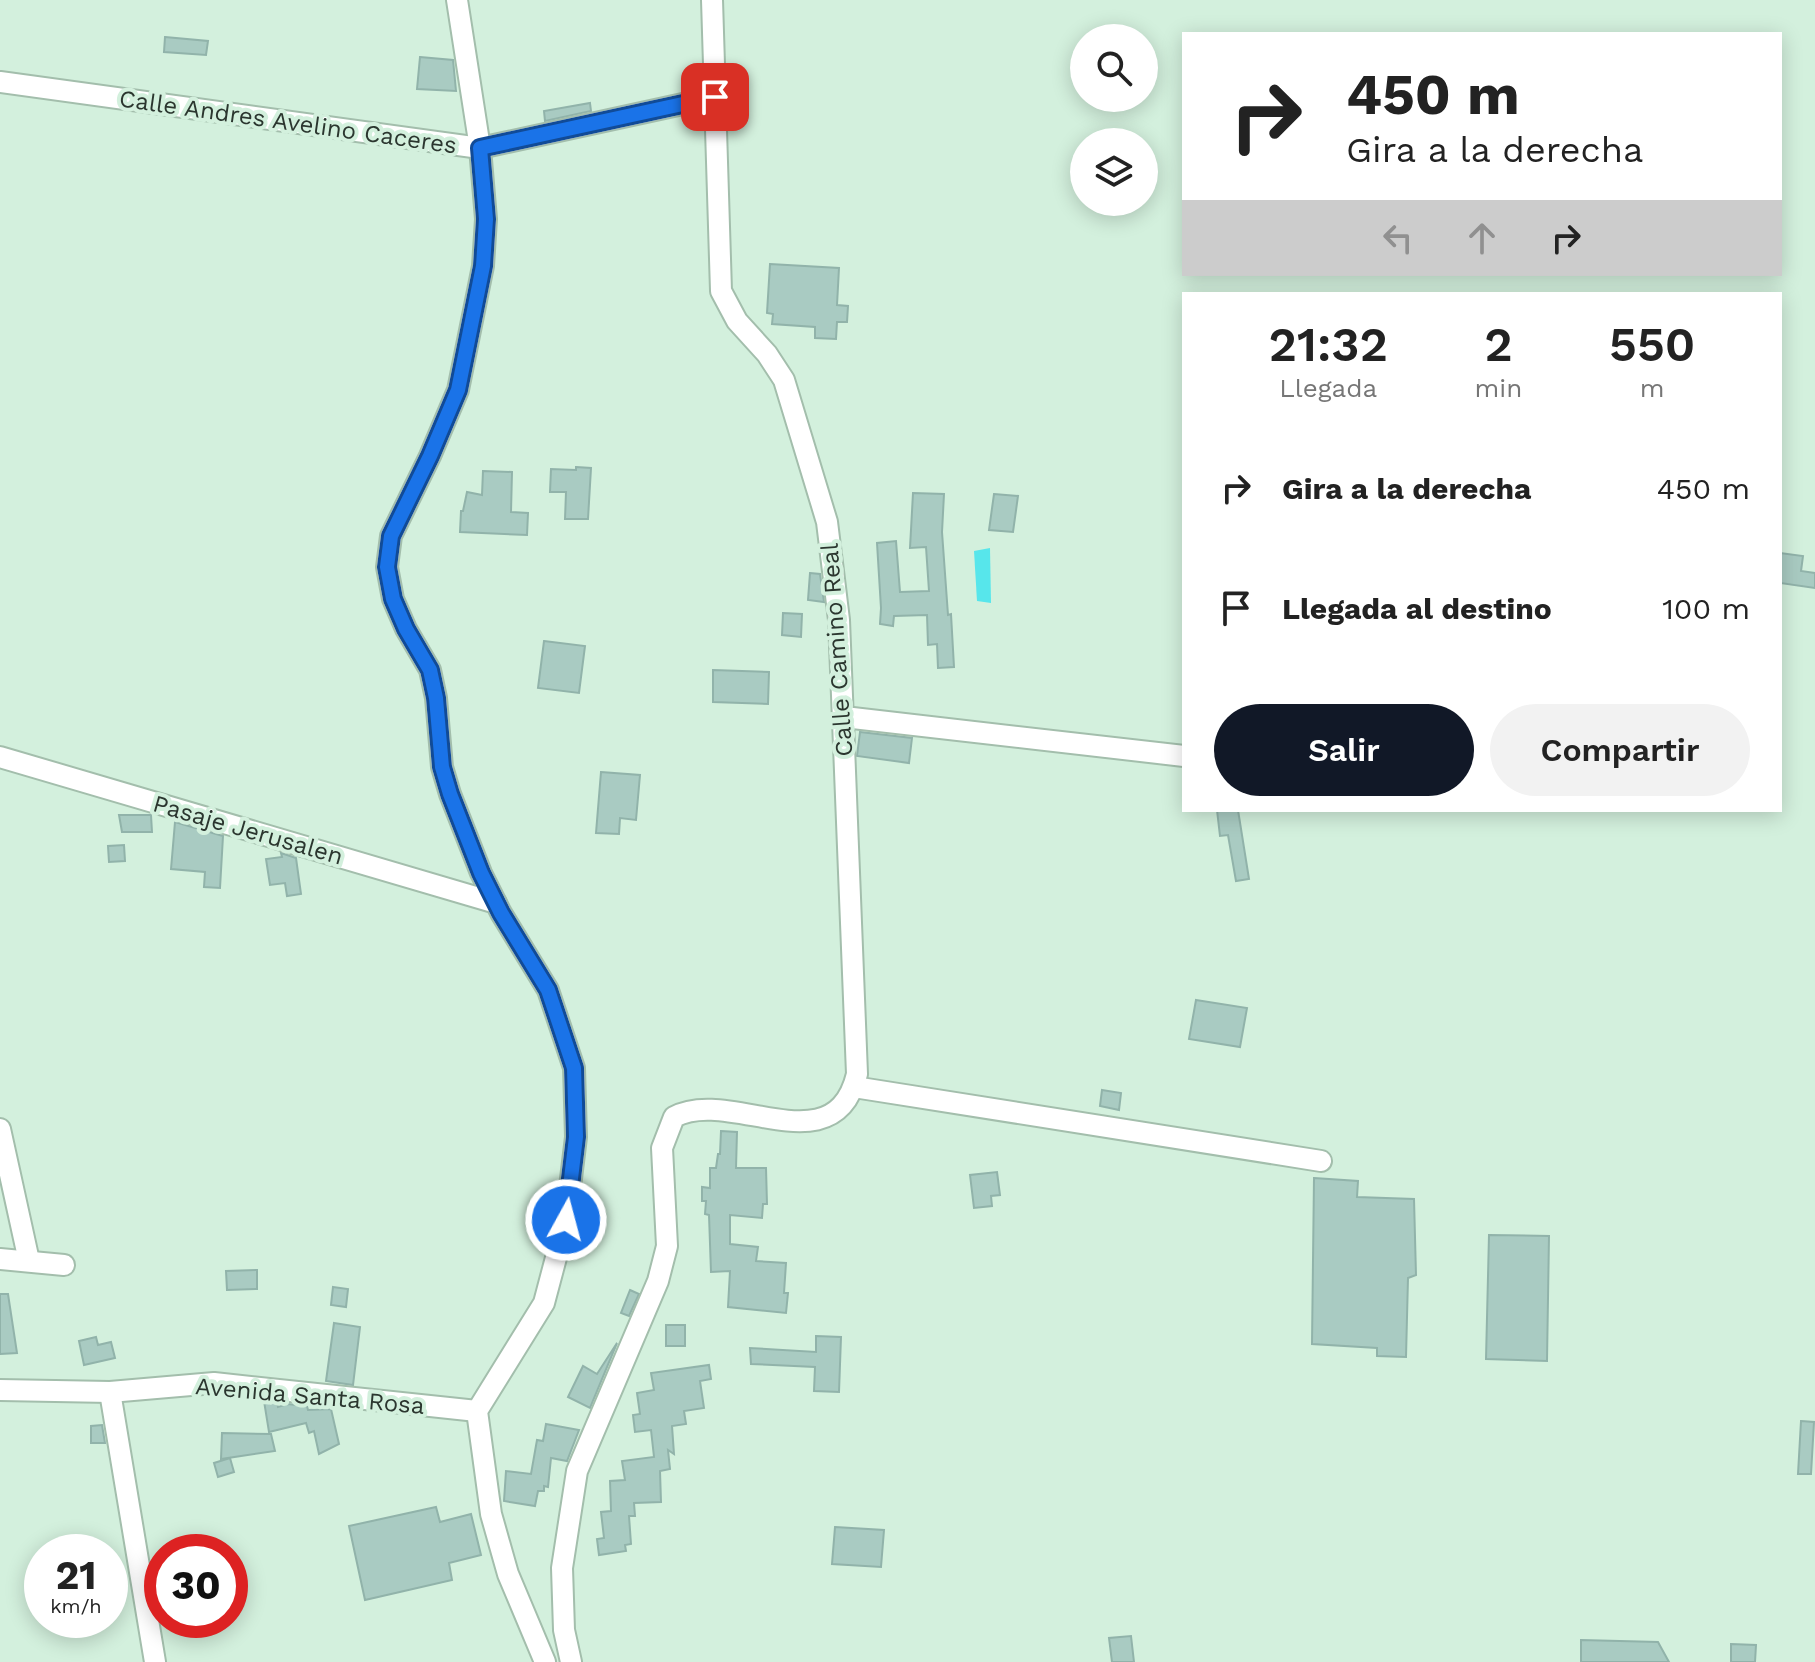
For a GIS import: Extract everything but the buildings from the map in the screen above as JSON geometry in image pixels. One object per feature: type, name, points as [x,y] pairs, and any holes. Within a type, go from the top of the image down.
[{"type":"street","points":[[457,0],[480,148],[486,219],[483,266],[458,390],[391,536],[387,567],[393,599],[430,670],[436,698],[442,767],[450,794],[481,873],[548,990],[574,1068],[576,1137],[566,1220],[544,1303],[477,1411],[491,1514],[508,1574],[545,1662]]},
{"type":"street","name":"Calle Camino Real","points":[[712,0],[721,291],[737,321],[767,354],[784,380],[827,522],[839,620],[844,717],[857,1074],[854,1087]]},
{"type":"street","name":"Calle Andres Avelino Caceres","points":[[0,82],[480,148],[715,97]]},
{"type":"street","points":[[844,717],[1182,756]]},
{"type":"street","name":"Pasaje Jerusalen","points":[[0,757],[496,903]]},
{"type":"street","points":[[571,1662],[564,1630],[562,1568],[577,1471],[658,1281],[667,1246],[662,1148],[674,1117],[687,1110],[719,1109],[792,1123],[813,1121],[834,1112],[848,1100],[854,1087],[1321,1161]]},
{"type":"street","points":[[0,1129],[29,1261]]},
{"type":"street","points":[[0,1259],[64,1265]]},
{"type":"street","name":"Avenida Santa Rosa","points":[[0,1390],[110,1392],[214,1383],[477,1411]]},
{"type":"street","points":[[110,1392],[155,1662]]},
{"type":"water","points":[[990,548],[991,603],[977,601],[974,551]]},
{"type":"route","points":[[566,1220],[576,1137],[574,1068],[548,990],[501,913],[481,873],[450,794],[442,767],[436,698],[430,670],[393,599],[387,567],[391,536],[458,390],[483,266],[486,219],[480,148],[715,97]]}]
